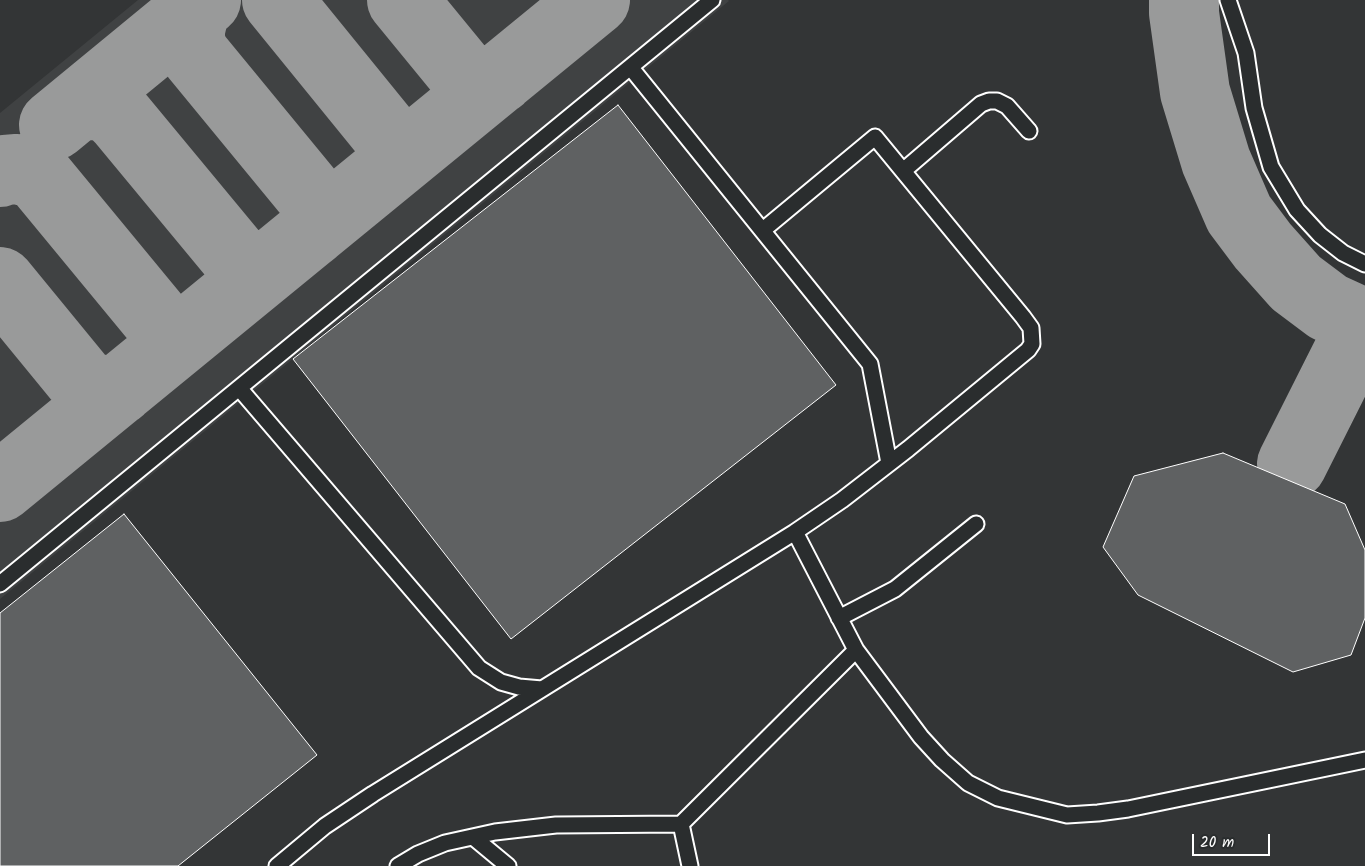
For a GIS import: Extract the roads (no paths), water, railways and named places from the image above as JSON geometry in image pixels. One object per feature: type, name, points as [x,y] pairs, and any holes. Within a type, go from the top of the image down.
[{"type":"lane","points":[[0,584],[712,0]]},
{"type":"lane","points":[[1228,0],[1246,54],[1254,108],[1271,167],[1297,210],[1320,235],[1343,253],[1365,264]]},
{"type":"lane","points":[[631,68],[870,364],[889,463]]},
{"type":"lane","points":[[903,171],[981,104],[989,101],[997,101],[1007,106],[1029,130]]},
{"type":"lane","points":[[277,866],[326,826],[344,814],[795,532],[842,500],[1028,350],[1032,344],[1031,328],[1023,317],[875,137],[763,230]]},
{"type":"lane","points":[[239,388],[479,668],[501,682],[519,687],[542,689]]},
{"type":"lane","points":[[840,618],[895,589],[976,524]]},
{"type":"lane","points":[[795,532],[856,650],[921,737],[942,760],[968,783],[998,798],[1067,815],[1098,813],[1121,810],[1365,760]]},
{"type":"lane","points":[[398,866],[418,854],[445,843],[495,832],[556,826],[681,824],[856,650]]},
{"type":"lane","points":[[681,824],[690,866]]},
{"type":"lane","points":[[473,837],[508,866]]}]
